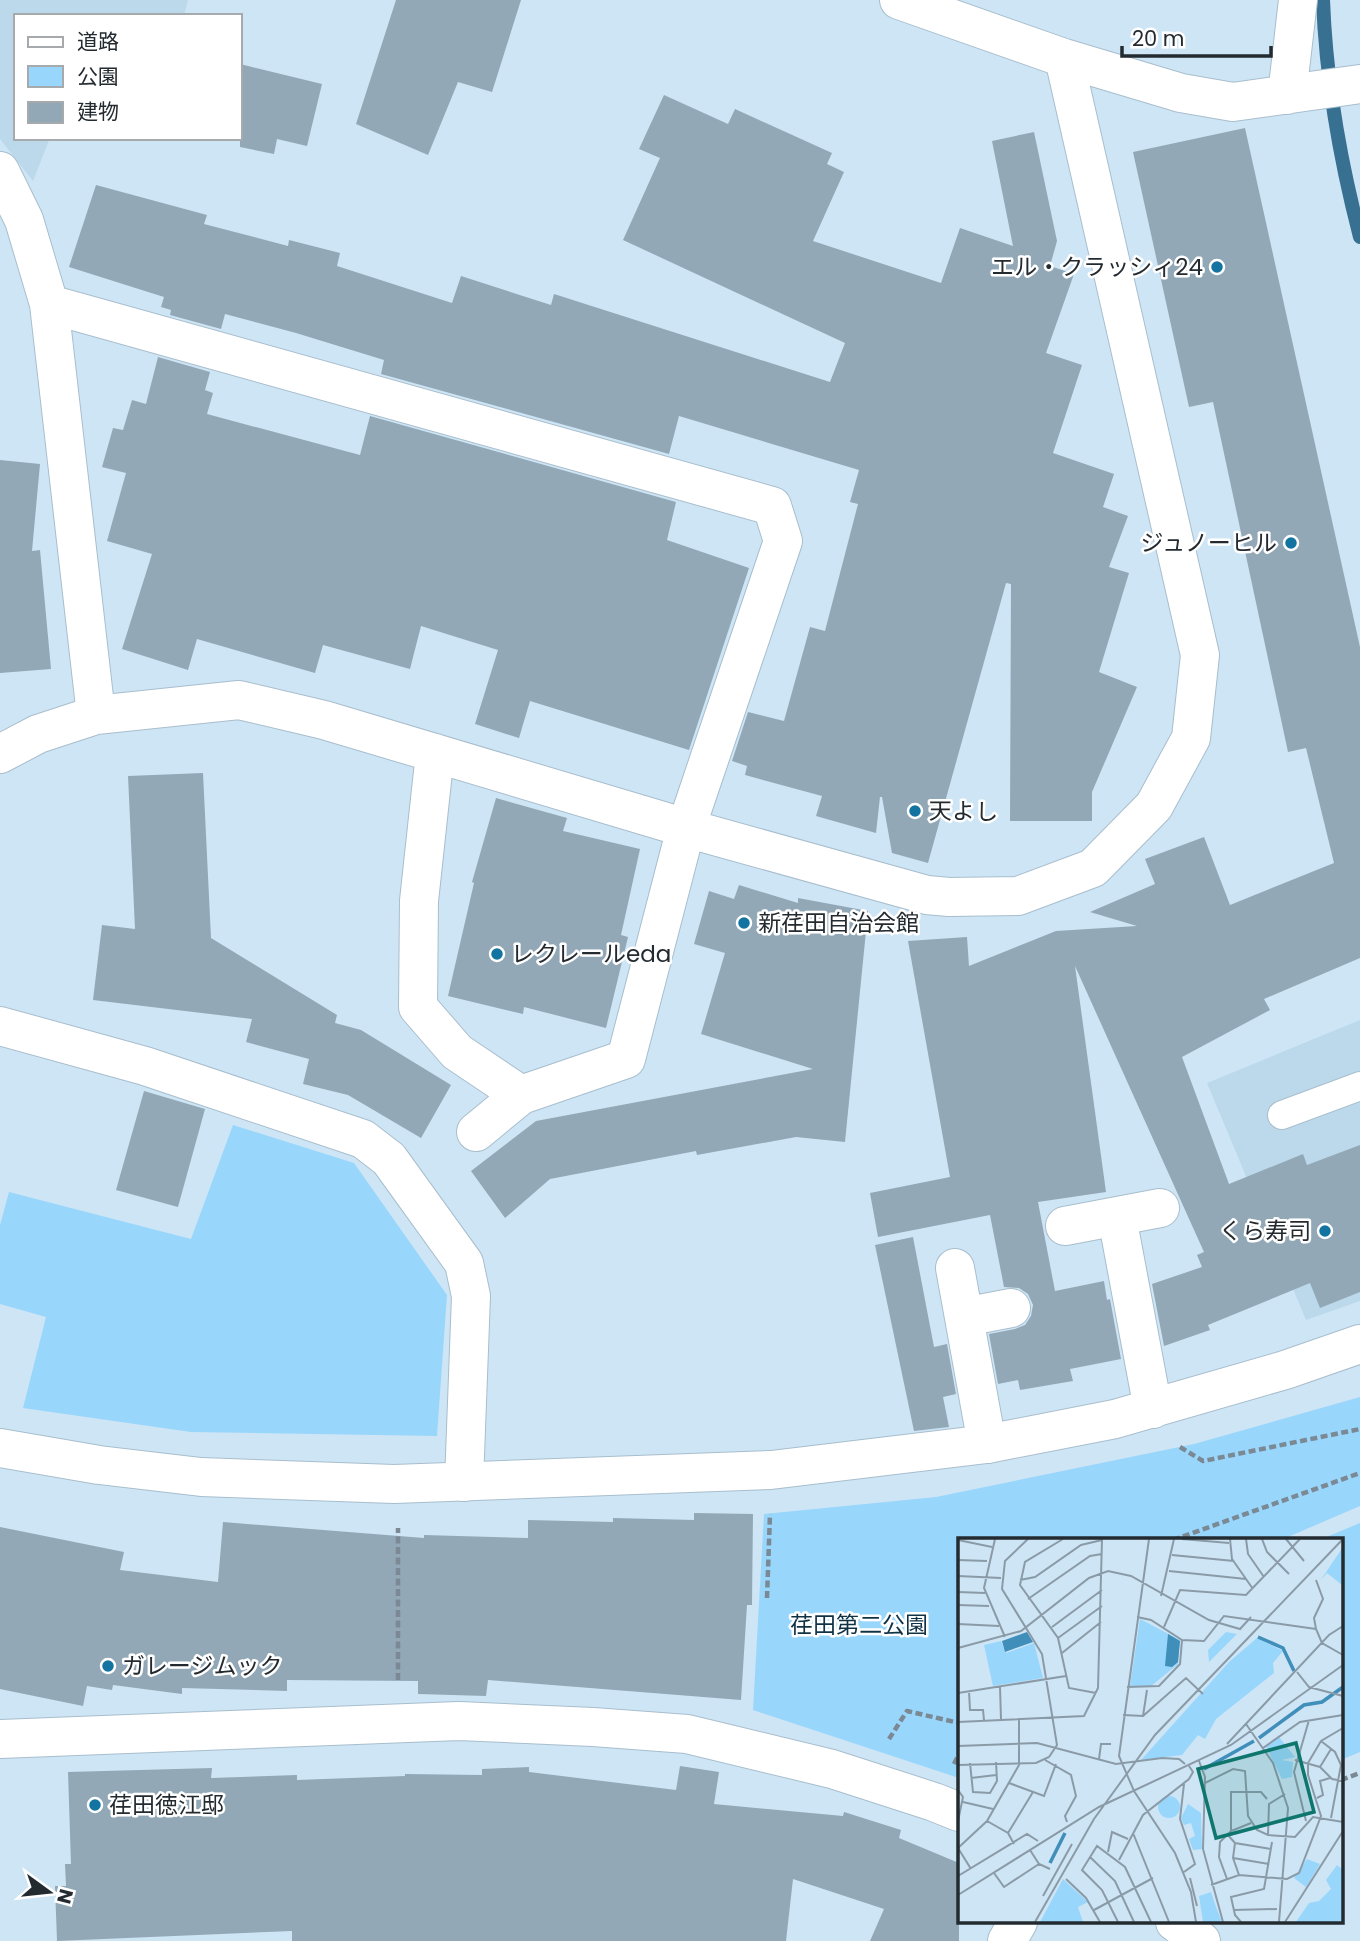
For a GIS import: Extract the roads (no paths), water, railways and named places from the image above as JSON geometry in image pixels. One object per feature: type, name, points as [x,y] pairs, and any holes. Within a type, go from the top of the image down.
[{"type":"street","points":[[899,0],[1064,58],[1181,93],[1233,102],[1357,84]]},
{"type":"street","points":[[1292,94],[1298,0]]},
{"type":"street","points":[[0,754],[38,734],[96,715],[239,700],[324,720],[687,828],[927,895],[1018,896],[1093,868],[1154,806],[1191,738],[1200,655],[1064,58]]},
{"type":"street","points":[[0,171],[12,226],[49,304],[96,715]]},
{"type":"street","points":[[49,304],[772,506],[783,541],[687,828],[626,1059],[522,1095],[476,1132]]},
{"type":"street","points":[[435,753],[419,901],[418,1007],[457,1052],[522,1095]]},
{"type":"street","points":[[0,1026],[145,1066],[363,1139],[389,1159],[464,1263],[471,1296],[464,1482]]},
{"type":"street","points":[[1065,1226],[1160,1208]]},
{"type":"street","points":[[1117,1217],[1153,1409]]},
{"type":"street","points":[[955,1268],[987,1444]]},
{"type":"street","points":[[964,1317],[1011,1308]]},
{"type":"street","points":[[0,1448],[99,1465],[201,1477],[394,1484],[771,1470],[987,1444],[1153,1409],[1285,1370],[1360,1344]]},
{"type":"street","points":[[0,1739],[459,1721],[687,1734],[832,1769],[958,1812]]},
{"type":"street","points":[[1007,1941],[1017,1924]]},
{"type":"street","points":[[1178,1924],[1201,1941]]},
{"type":"lane","points":[[1282,1115],[1360,1086]]},
{"type":"waterway","points":[[1323,0],[1335,120],[1360,237]]},
{"type":"place","name":"エル・クラッシィ24","points":[[1217,267]]},
{"type":"place","name":"ジュノーヒル","points":[[1291,543]]},
{"type":"place","name":"天よし","points":[[915,811]]},
{"type":"place","name":"新荏田自治会館","points":[[744,923]]},
{"type":"place","name":"レクレールeda","points":[[497,954]]},
{"type":"place","name":"くら寿司","points":[[1325,1231]]},
{"type":"place","name":"ガレージムック","points":[[108,1666]]},
{"type":"place","name":"荏田徳江邸","points":[[95,1805]]},
{"type":"park label","name":"荏田第二公園","points":[[859,1625]]}]
